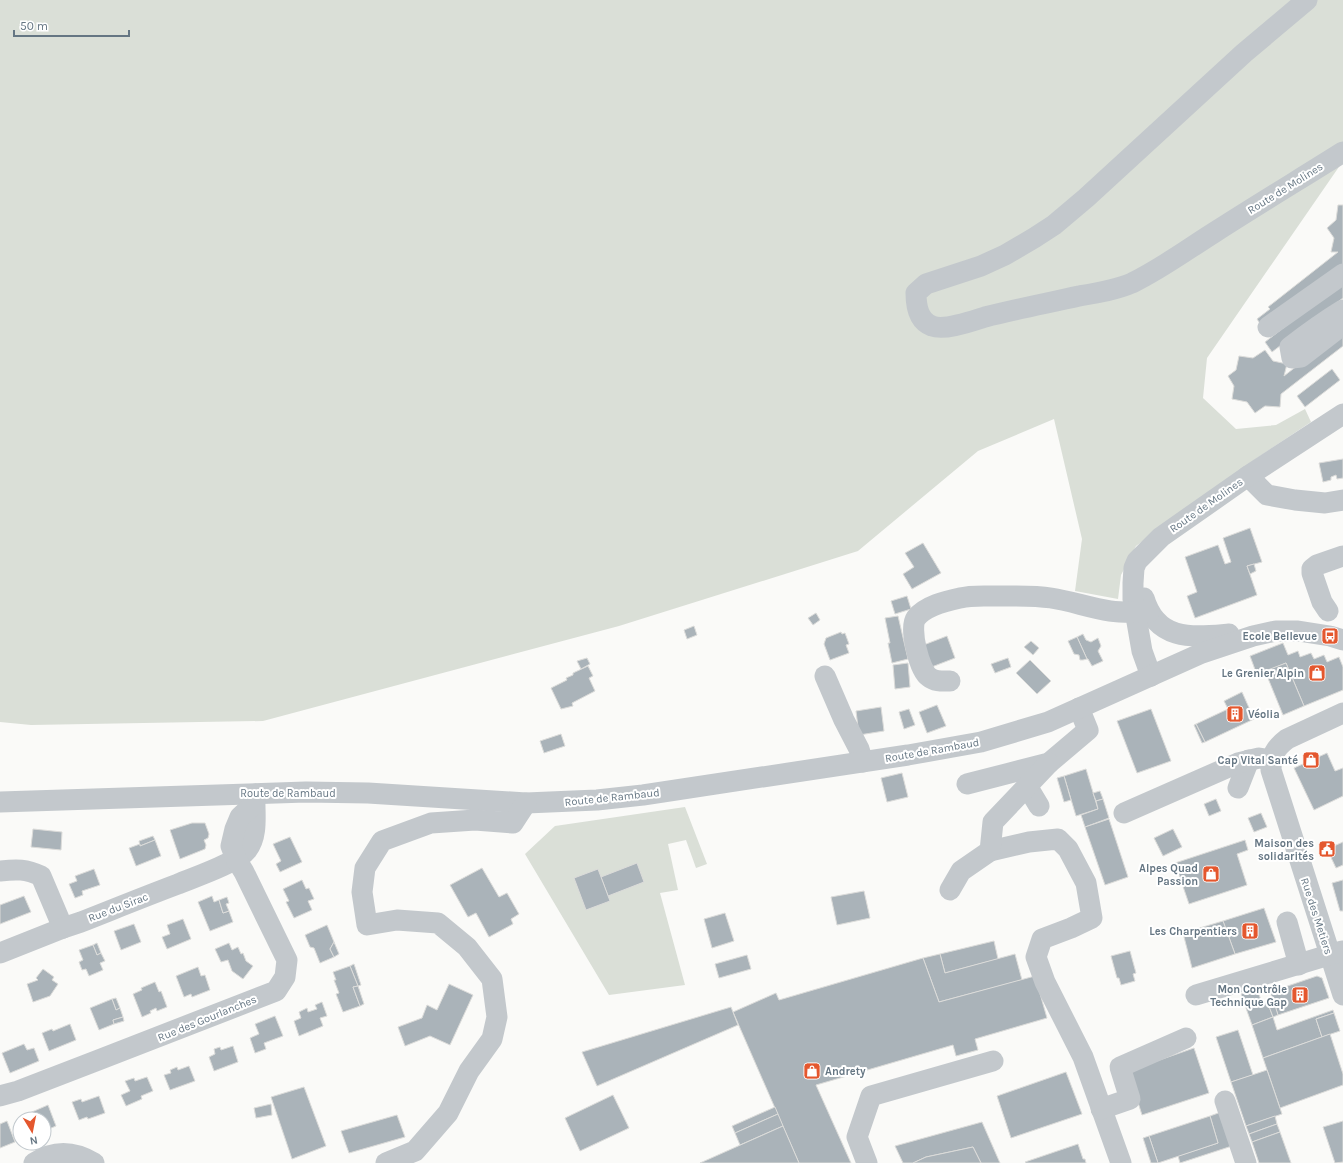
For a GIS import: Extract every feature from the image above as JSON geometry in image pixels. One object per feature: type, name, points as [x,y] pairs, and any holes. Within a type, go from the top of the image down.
[{"type":"street","name":"Route de Molines","points":[[1308,0],[1244,53],[1086,198],[1054,225],[999,258],[981,266],[926,284],[916,293],[918,314],[924,321],[932,326],[943,327],[958,325],[990,316],[1100,292],[1131,283],[1155,270],[1343,152]]},
{"type":"street","points":[[1268,327],[1343,274]]},
{"type":"street","name":"Route de Molines","points":[[1151,676],[1142,651],[1143,612],[1133,588],[1134,568],[1137,561],[1161,537],[1248,476],[1343,414]]},
{"type":"street","points":[[1248,476],[1267,495],[1325,503],[1343,500]]},
{"type":"street","points":[[1329,611],[1322,602],[1312,569],[1317,565],[1343,556]]},
{"type":"street","points":[[950,681],[937,681],[924,673],[913,633],[913,624],[916,617],[930,607],[969,596],[1049,597],[1111,611],[1143,612],[1169,630],[1187,636],[1229,634]]},
{"type":"street","name":"Route de Rambaud","points":[[1202,653],[1229,634],[1281,620],[1299,618],[1329,611],[1343,626]]},
{"type":"street","points":[[1298,631],[1326,629],[1343,634]]},
{"type":"street","points":[[1142,651],[1150,637],[1157,633],[1169,630]]},
{"type":"street","points":[[1169,630],[1176,646],[1177,664]]},
{"type":"street","name":"Route de Rambaud","points":[[0,802],[255,799],[306,792],[368,793],[526,803],[597,800],[635,796],[863,762],[981,742],[1048,722],[1202,653],[1253,636],[1276,631],[1298,631],[1330,636],[1343,640]]},
{"type":"street","points":[[825,676],[844,720],[859,749],[863,762]]},
{"type":"street","points":[[990,851],[992,822],[1049,763],[1088,730],[1079,708]]},
{"type":"street","points":[[1124,813],[1238,763],[1258,758],[1271,760],[1279,744],[1343,713]]},
{"type":"street","points":[[1238,788],[1249,760]]},
{"type":"street","name":"Rue des Metiers","points":[[1271,760],[1273,780],[1336,953],[1343,995]]},
{"type":"street","points":[[967,784],[1049,763]]},
{"type":"street","points":[[1027,786],[1039,806]]},
{"type":"street","points":[[236,859],[247,850],[253,838],[256,823],[255,799]]},
{"type":"street","points":[[386,1163],[415,1151],[448,1113],[469,1071],[492,1039],[498,1017],[492,979],[467,947],[438,923],[397,920],[368,925],[362,892],[365,868],[382,841],[432,823],[475,820],[513,822],[526,803]]},
{"type":"street","points":[[950,890],[961,871],[990,851],[1029,842],[1058,839],[1068,849],[1086,883],[1092,918],[1042,939],[1036,957],[1045,982],[1082,1057],[1120,1163]]},
{"type":"street","name":"Rue du Sirac","points":[[0,953],[212,870],[236,859]]},
{"type":"street","name":"Rue des Gourlanches","points":[[0,1096],[18,1091],[101,1060],[276,991],[285,977],[287,960],[244,872],[236,859]]},
{"type":"street","points":[[0,871],[30,871],[41,876],[62,928]]},
{"type":"street","points":[[1287,922],[1299,965]]},
{"type":"street","points":[[1196,995],[1336,953]]},
{"type":"street","points":[[1101,1109],[1130,1099],[1120,1067],[1186,1038]]},
{"type":"street","points":[[867,1163],[857,1137],[871,1096],[993,1061]]},
{"type":"street","points":[[1225,1101],[1246,1163]]},
{"type":"street","points":[[34,1163],[59,1154],[74,1154],[86,1158],[94,1163]]},
{"type":"shaded area","points":[[0,0],[1343,0],[1343,161],[1207,358],[1203,398],[1236,429],[1276,425],[1305,409],[1311,422],[1257,458],[1136,546],[1121,575],[1118,599],[1075,591],[1082,539],[1054,419],[978,451],[858,551],[619,626],[263,721],[31,725],[0,722]]},
{"type":"shaded area","points":[[685,807],[707,864],[696,868],[686,840],[668,844],[678,890],[660,893],[685,985],[609,995],[525,854],[555,826]]},
{"type":"building","points":[[1338,205],[1343,205],[1343,267],[1263,328],[1257,319],[1270,309],[1268,307],[1338,252],[1331,252],[1334,238],[1327,228],[1336,220]]},
{"type":"building","points":[[1343,282],[1343,298],[1272,352],[1265,342]]},
{"type":"building","points":[[1343,330],[1343,346],[1281,394],[1280,407],[1265,406],[1255,413],[1247,402],[1232,399],[1234,386],[1228,376],[1236,370],[1239,356],[1253,358],[1265,350],[1273,361],[1287,364],[1284,376]]},
{"type":"building","points":[[1332,369],[1340,380],[1305,407],[1297,396]]},
{"type":"building","points":[[1343,459],[1343,478],[1337,479],[1336,475],[1331,477],[1331,480],[1323,482],[1319,463]]},
{"type":"building","points":[[1250,528],[1262,562],[1247,566],[1257,595],[1195,618],[1187,596],[1197,592],[1185,557],[1218,545],[1225,564],[1231,562],[1223,538]]},
{"type":"building","points":[[923,543],[941,573],[912,589],[903,574],[914,567],[905,553]]},
{"type":"building","points":[[1254,564],[1256,571],[1250,574],[1247,566]]},
{"type":"building","points":[[907,596],[911,609],[895,614],[891,601]]},
{"type":"building","points":[[816,613],[820,620],[813,625],[808,618]]},
{"type":"building","points":[[898,616],[908,659],[892,663],[885,618]]},
{"type":"building","points":[[694,626],[697,635],[687,639],[684,630]]},
{"type":"building","points":[[841,632],[842,634],[845,633],[849,644],[846,645],[849,653],[830,660],[824,644],[826,638]]},
{"type":"building","points":[[1083,634],[1086,640],[1091,642],[1098,638],[1101,646],[1098,651],[1103,661],[1092,666],[1087,659],[1077,637]]},
{"type":"building","points":[[947,636],[955,658],[929,668],[921,646]]},
{"type":"building","points":[[1077,637],[1087,659],[1080,660],[1079,655],[1074,654],[1068,641]]},
{"type":"building","points":[[1031,641],[1039,648],[1033,655],[1024,647]]},
{"type":"building","name":"Le Grenier Alpin","points":[[1283,643],[1288,655],[1298,651],[1300,657],[1311,653],[1314,659],[1324,655],[1327,662],[1339,657],[1343,667],[1343,690],[1304,706],[1286,663],[1257,675],[1250,656]]},
{"type":"building","points":[[587,658],[590,664],[581,669],[577,661]]},
{"type":"building","points":[[1008,658],[1011,667],[995,673],[991,664]]},
{"type":"building","points":[[1030,660],[1051,681],[1037,694],[1016,673]]},
{"type":"building","points":[[908,663],[910,687],[895,689],[893,665]]},
{"type":"building","points":[[1286,663],[1304,706],[1283,715],[1265,671]]},
{"type":"building","points":[[588,666],[593,676],[589,678],[595,691],[572,703],[573,706],[561,709],[551,688],[567,680],[566,678],[573,675],[573,673]]},
{"type":"building","name":"Véolia","points":[[1242,692],[1254,719],[1205,742],[1196,724],[1228,709],[1224,701]]},
{"type":"building","points":[[937,705],[946,726],[927,733],[919,712]]},
{"type":"building","points":[[881,707],[884,731],[859,735],[856,711]]},
{"type":"building","points":[[909,709],[915,725],[904,729],[899,712]]},
{"type":"building","points":[[1151,709],[1171,761],[1137,773],[1117,721]]},
{"type":"building","points":[[1196,724],[1205,742],[1202,743],[1194,725]]},
{"type":"building","points":[[561,734],[565,746],[544,753],[540,741]]},
{"type":"building","points":[[1327,753],[1335,771],[1343,768],[1343,796],[1314,810],[1294,768]]},
{"type":"building","points":[[1086,769],[1098,809],[1076,816],[1064,776]]},
{"type":"building","points":[[902,773],[908,797],[887,802],[881,778]]},
{"type":"building","points":[[1064,776],[1071,800],[1064,802],[1057,778]]},
{"type":"building","points":[[1100,791],[1103,799],[1096,801],[1093,793]]},
{"type":"building","points":[[1103,799],[1109,818],[1085,827],[1081,815],[1098,809],[1096,801]]},
{"type":"building","points":[[1216,799],[1221,811],[1209,816],[1204,804]]},
{"type":"building","points":[[1261,813],[1267,827],[1254,832],[1248,818]]},
{"type":"building","points":[[1109,819],[1128,877],[1105,885],[1085,827]]},
{"type":"building","points":[[192,823],[205,823],[209,834],[208,838],[204,840],[206,845],[205,849],[180,859],[170,830]]},
{"type":"building","points":[[33,829],[62,832],[61,850],[31,847]]},
{"type":"building","points":[[1173,829],[1182,847],[1163,856],[1154,838]]},
{"type":"building","points":[[153,836],[155,840],[140,846],[139,841]]},
{"type":"building","points":[[290,837],[302,862],[280,872],[276,864],[281,861],[273,844]]},
{"type":"building","points":[[155,840],[161,856],[136,866],[129,848],[140,844],[140,846]]},
{"type":"building","name":"Alpes Quad Passion","points":[[1245,840],[1248,850],[1237,854],[1247,885],[1189,904],[1175,863]]},
{"type":"building","points":[[1343,842],[1343,865],[1336,868],[1327,849]]},
{"type":"building","points":[[637,863],[644,882],[608,896],[601,877]]},
{"type":"building","points":[[482,868],[499,897],[507,893],[519,914],[511,919],[513,924],[489,937],[476,913],[468,917],[450,885]]},
{"type":"building","points":[[94,869],[100,885],[82,891],[83,895],[75,898],[69,884],[77,881],[75,876]]},
{"type":"building","points":[[598,869],[610,901],[586,910],[574,878]]},
{"type":"building","points":[[302,880],[306,889],[309,888],[314,899],[308,901],[312,910],[294,918],[286,902],[289,901],[283,889]]},
{"type":"building","points":[[1343,880],[1343,911],[1340,911],[1332,883]]},
{"type":"building","points":[[864,891],[870,918],[837,925],[831,897]]},
{"type":"building","points":[[24,896],[31,912],[0,924],[0,905]]},
{"type":"building","points":[[212,896],[214,902],[219,900],[223,913],[229,911],[233,922],[210,931],[198,902]]},
{"type":"building","points":[[227,897],[229,903],[226,904],[229,911],[223,913],[219,900]]},
{"type":"building","name":"Les Charpentiers","points":[[1264,908],[1276,942],[1235,954],[1223,921]]},
{"type":"building","points":[[725,913],[734,941],[712,948],[704,919]]},
{"type":"building","points":[[183,919],[191,939],[167,949],[162,937],[170,934],[167,925]]},
{"type":"building","points":[[1223,921],[1235,954],[1192,968],[1183,933]]},
{"type":"building","points":[[134,924],[141,942],[121,950],[114,931]]},
{"type":"building","points":[[327,925],[334,942],[330,949],[334,957],[320,963],[314,948],[310,947],[305,935]]},
{"type":"building","points":[[994,941],[998,959],[945,973],[940,954]]},
{"type":"building","points":[[334,942],[339,954],[334,957],[330,949]]},
{"type":"building","points":[[97,943],[101,953],[97,955],[93,945]]},
{"type":"building","points":[[229,943],[232,950],[238,947],[241,954],[243,953],[246,961],[253,966],[243,979],[232,971],[228,960],[221,962],[215,949]]},
{"type":"building","points":[[93,945],[97,955],[101,953],[105,961],[100,963],[103,970],[89,976],[86,969],[82,970],[79,962],[83,960],[79,950]]},
{"type":"building","points":[[1130,951],[1136,973],[1133,974],[1135,981],[1121,985],[1119,978],[1117,978],[1111,956]]},
{"type":"building","points":[[940,954],[945,973],[1015,954],[1022,980],[939,1002],[923,958]]},
{"type":"building","points":[[747,955],[751,969],[719,978],[715,964]]},
{"type":"building","name":"Andrety","points":[[923,958],[939,1002],[1035,976],[1047,1018],[975,1039],[978,1050],[956,1056],[953,1045],[816,1085],[851,1163],[799,1163],[733,1012],[776,993],[779,1000]]},
{"type":"building","points":[[354,964],[361,985],[358,986],[350,966]]},
{"type":"building","points":[[350,966],[358,986],[353,987],[360,1006],[343,1012],[336,994],[339,993],[334,980],[336,980],[333,972]]},
{"type":"building","points":[[198,967],[201,976],[205,975],[210,990],[192,997],[191,994],[184,997],[176,976]]},
{"type":"building","points":[[43,969],[54,977],[52,980],[58,984],[50,996],[33,1002],[27,984],[38,980],[36,978]]},
{"type":"building","name":"Mon Contrôle Technique Gap","points":[[1317,976],[1322,978],[1329,998],[1278,1015],[1270,992]]},
{"type":"building","points":[[155,982],[159,992],[161,991],[167,1007],[157,1011],[156,1008],[150,1011],[151,1013],[142,1017],[133,994],[142,990],[141,988]]},
{"type":"building","points":[[449,984],[473,995],[450,1045],[430,1036],[405,1046],[398,1027],[422,1018],[427,1005],[437,1010]]},
{"type":"building","points":[[358,986],[364,1004],[360,1006],[353,987]]},
{"type":"building","points":[[1257,989],[1262,1003],[1267,1001],[1273,1017],[1252,1025],[1241,994]]},
{"type":"building","points":[[116,998],[120,1008],[116,1010],[112,999]]},
{"type":"building","points":[[112,999],[116,1010],[120,1008],[123,1017],[113,1020],[114,1024],[99,1030],[90,1008]]},
{"type":"building","points":[[1273,999],[1278,1015],[1273,1017],[1267,1001]]},
{"type":"building","points":[[322,1002],[327,1016],[320,1018],[323,1026],[299,1036],[294,1021],[301,1018],[299,1012],[307,1008],[308,1012],[317,1009],[315,1005]]},
{"type":"building","points":[[731,1007],[738,1025],[597,1086],[582,1052]]},
{"type":"building","points":[[1333,1010],[1334,1013],[1316,1019],[1322,1037],[1263,1058],[1252,1025],[1273,1017],[1277,1030]]},
{"type":"building","points":[[1334,1013],[1340,1031],[1322,1037],[1316,1019]]},
{"type":"building","points":[[275,1016],[283,1036],[264,1043],[266,1049],[255,1053],[250,1038],[259,1034],[255,1024]]},
{"type":"building","points":[[123,1017],[124,1021],[114,1024],[113,1020]]},
{"type":"building","points":[[70,1024],[76,1040],[49,1051],[42,1033],[52,1029],[53,1031]]},
{"type":"building","points":[[1238,1030],[1253,1075],[1231,1082],[1216,1037]]},
{"type":"building","points":[[1330,1034],[1343,1074],[1343,1085],[1280,1108],[1263,1058]]},
{"type":"building","points":[[24,1044],[27,1050],[34,1048],[39,1061],[10,1073],[2,1053]]},
{"type":"building","points":[[233,1046],[238,1062],[214,1071],[209,1057],[215,1054],[214,1049],[220,1047],[221,1050]]},
{"type":"building","points":[[1194,1048],[1209,1093],[1142,1115],[1128,1071]]},
{"type":"building","points":[[189,1066],[195,1081],[170,1090],[164,1075],[171,1073],[170,1070],[177,1067],[178,1070]]},
{"type":"building","points":[[1267,1070],[1282,1114],[1246,1126],[1231,1082]]},
{"type":"building","points":[[1066,1072],[1082,1114],[1011,1138],[997,1096]]},
{"type":"building","points":[[147,1077],[153,1091],[141,1096],[142,1099],[126,1106],[121,1095],[130,1091],[125,1081],[134,1078],[135,1081]]},
{"type":"building","points":[[304,1087],[326,1146],[292,1159],[271,1097]]},
{"type":"building","points":[[613,1095],[629,1128],[580,1151],[565,1118]]},
{"type":"building","points":[[99,1096],[105,1113],[88,1119],[87,1117],[79,1120],[72,1102],[81,1099],[82,1102]]},
{"type":"building","points":[[271,1104],[272,1115],[256,1118],[254,1108]]},
{"type":"building","points":[[48,1105],[50,1111],[34,1111]]},
{"type":"building","points":[[775,1107],[778,1114],[735,1133],[732,1126]]},
{"type":"building","points":[[1221,1112],[1232,1146],[1180,1163],[1178,1156],[1218,1143],[1210,1116]]},
{"type":"building","points":[[778,1114],[783,1126],[740,1145],[735,1133]]},
{"type":"building","points":[[397,1115],[405,1137],[349,1153],[341,1131]]},
{"type":"building","points":[[52,1116],[56,1126],[52,1128]]},
{"type":"building","points":[[1210,1116],[1218,1143],[1158,1163],[1149,1136]]},
{"type":"building","points":[[1275,1116],[1277,1124],[1249,1134],[1246,1126]]},
{"type":"building","points":[[7,1121],[12,1134],[12,1143],[0,1148],[0,1124]]},
{"type":"building","points":[[1343,1121],[1343,1162],[1335,1163],[1323,1127]]},
{"type":"building","points":[[982,1122],[1000,1163],[981,1163],[973,1147],[926,1157],[913,1163],[903,1163],[895,1146]]},
{"type":"building","points":[[1277,1124],[1280,1132],[1252,1142],[1249,1134]]},
{"type":"building","points":[[783,1126],[799,1163],[700,1163]]},
{"type":"building","points":[[1280,1132],[1291,1163],[1259,1163],[1252,1142]]},
{"type":"building","points":[[1149,1136],[1158,1163],[1151,1163],[1143,1138]]},
{"type":"building","points":[[1078,1144],[1083,1159],[1085,1159],[1086,1163],[1025,1162]]},
{"type":"building","points":[[973,1147],[981,1163],[913,1163],[926,1157]]},
{"type":"place","name":"Ecole Bellevue","points":[[1330,636]]},
{"type":"place","name":"Le Grenier Alpin","points":[[1317,673]]},
{"type":"place","name":"Véolia","points":[[1235,714]]},
{"type":"place","name":"Cap Vital Santé","points":[[1311,760]]},
{"type":"place","name":"Maison des solidarités","points":[[1327,849]]},
{"type":"place","name":"Alpes Quad Passion","points":[[1211,874]]},
{"type":"place","name":"Les Charpentiers","points":[[1250,931]]},
{"type":"place","name":"Mon Contrôle Technique Gap","points":[[1300,995]]},
{"type":"place","name":"Andrety","points":[[812,1071]]}]
